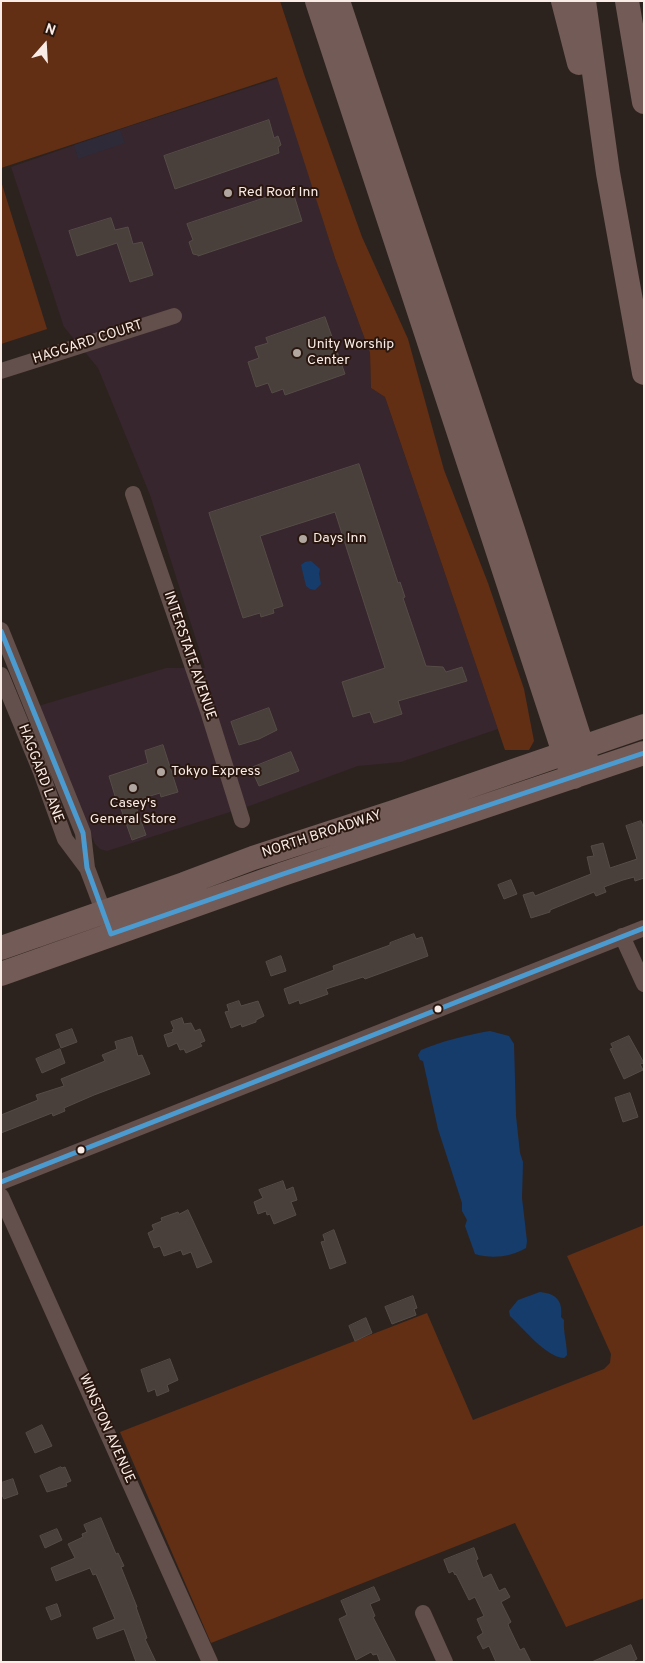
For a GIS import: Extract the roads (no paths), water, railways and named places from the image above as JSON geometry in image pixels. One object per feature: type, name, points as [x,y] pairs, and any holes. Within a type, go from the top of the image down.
[{"type":"highway","points":[[317,1],[582,774]]},
{"type":"highway","points":[[338,1],[513,530],[573,750]]},
{"type":"highway","points":[[563,1],[591,117],[608,172]]},
{"type":"highway","points":[[584,1],[608,172],[644,373]]},
{"type":"highway","points":[[627,1],[644,102]]},
{"type":"highway","name":"NORTH BROADWAY","points":[[1,948],[184,884],[252,858],[394,812],[644,726]]},
{"type":"highway","name":"NORTH BROADWAY","points":[[1,974],[111,934],[644,753]]},
{"type":"street","name":"HAGGARD COURT","points":[[1,371],[174,316]]},
{"type":"street","name":"INTERSTATE AVENUE","points":[[133,494],[209,714],[242,820]]},
{"type":"street","name":"HAGGARD LANE","points":[[1,630],[83,833],[87,868],[111,934]]},
{"type":"street","name":"HAGGARD LANE","points":[[1,675],[41,772],[65,839],[87,868]]},
{"type":"street","points":[[1,1182],[644,928]]},
{"type":"street","points":[[622,936],[644,984]]},
{"type":"street","name":"WINSTON AVENUE","points":[[1,1196],[210,1662]]},
{"type":"street","points":[[423,1613],[445,1662]]},
{"type":"water","points":[[311,561],[320,569],[321,584],[315,590],[306,586],[301,565]]},
{"type":"water","points":[[490,1031],[509,1036],[514,1044],[516,1116],[520,1153],[523,1162],[522,1198],[527,1241],[526,1248],[520,1251],[494,1257],[475,1254],[465,1226],[467,1220],[462,1211],[462,1203],[438,1129],[423,1061],[420,1060],[418,1055],[421,1050],[438,1044],[463,1036]]},
{"type":"water","points":[[540,1292],[554,1296],[561,1306],[567,1351],[567,1355],[564,1358],[550,1353],[542,1347],[510,1316],[509,1311],[518,1300]]},
{"type":"place","name":"Red Roof Inn","points":[[228,193]]},
{"type":"place","name":"Unity Worship Center","points":[[297,353]]},
{"type":"place","name":"Days Inn","points":[[303,539]]},
{"type":"place","name":"Tokyo Express","points":[[161,772]]},
{"type":"place","name":"Casey's General Store","points":[[133,788]]}]
